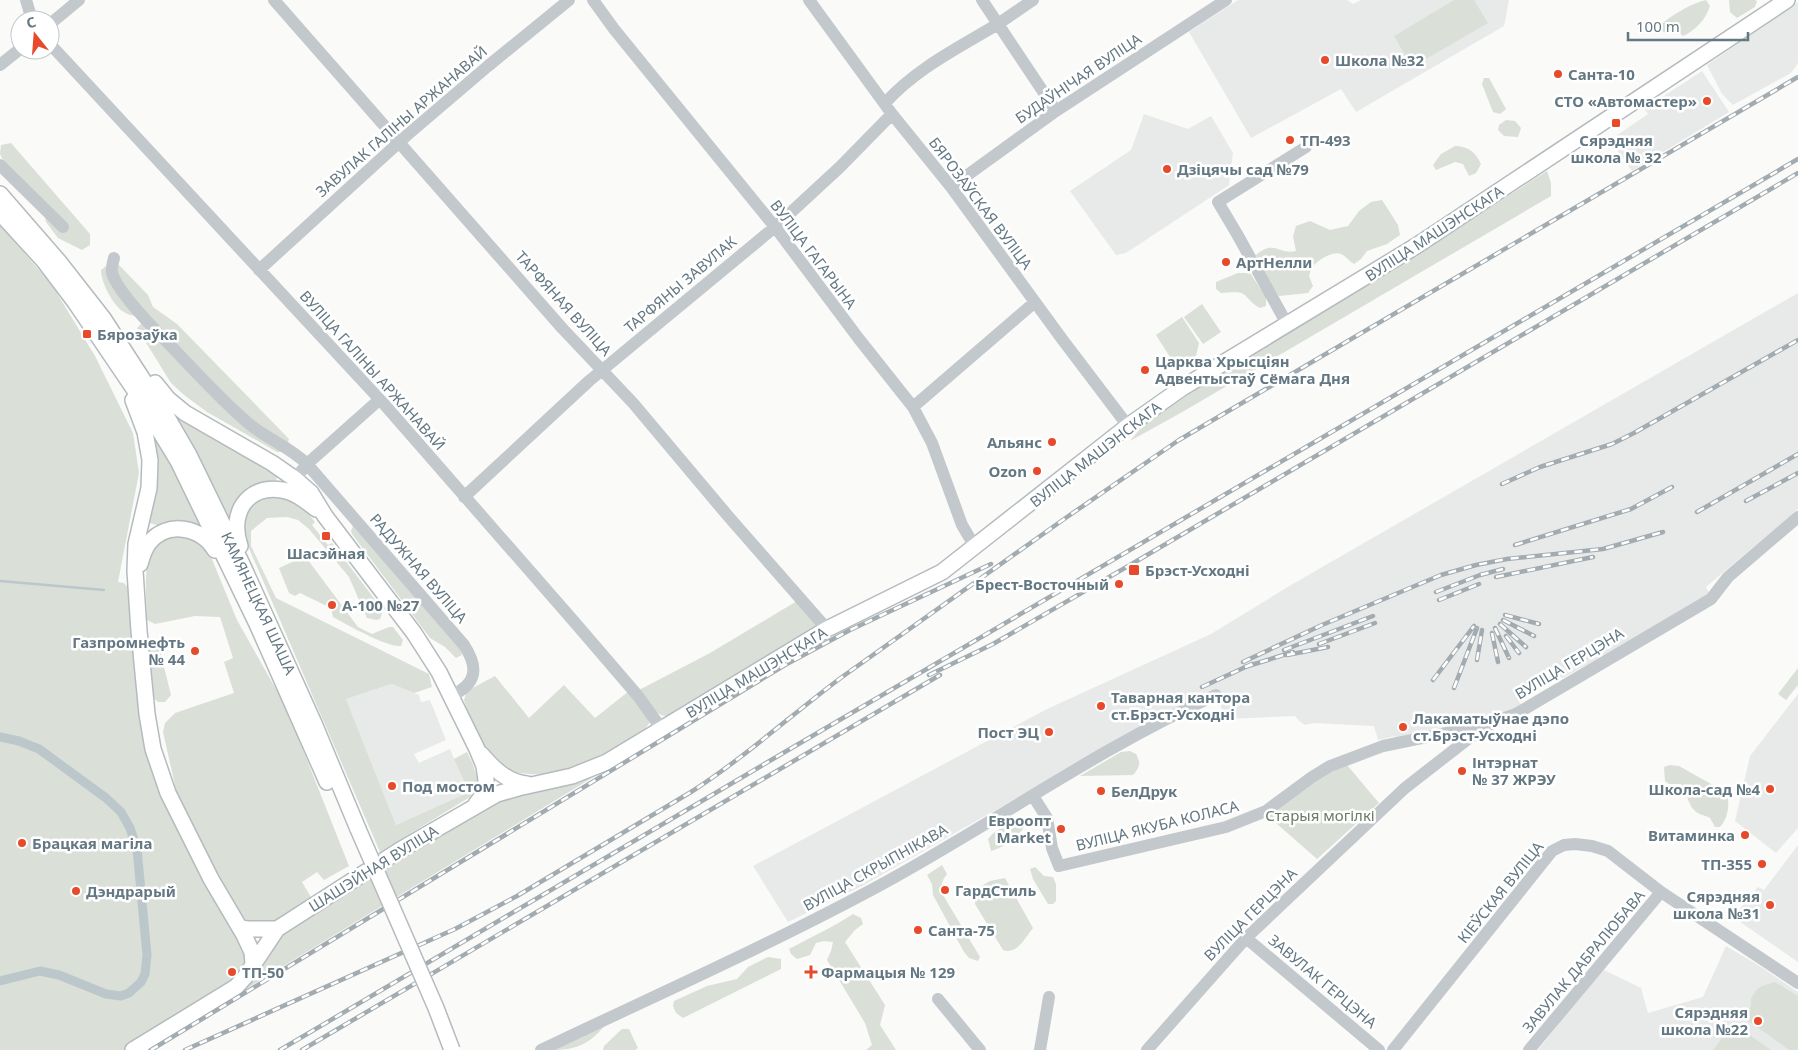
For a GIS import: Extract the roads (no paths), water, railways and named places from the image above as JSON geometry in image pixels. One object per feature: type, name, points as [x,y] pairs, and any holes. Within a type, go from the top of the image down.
[{"type":"main road","name":"ВУЛІЦА МАШЭНСКАГА","points":[[493,788],[541,783],[572,776],[597,766],[827,629],[930,579],[975,547],[1128,426],[1202,374],[1416,246],[1788,0]]},
{"type":"main road","name":"КАМЯНЕЦКАЯ ШАША","points":[[0,194],[60,263],[103,318],[167,417],[189,455],[221,519],[303,725],[436,1008],[452,1050]]},
{"type":"main road","name":"КАМЯНЕЦКАЯ ШАША","points":[[0,212],[44,261],[109,349],[178,460],[262,622]]},
{"type":"main road","points":[[103,318],[119,333],[160,390],[176,406],[201,424],[259,456],[295,479],[312,493],[325,516],[414,633],[439,672],[478,749],[493,788],[508,786],[503,775],[488,763],[478,749]]},
{"type":"main road","points":[[109,349],[115,368],[130,394],[141,419],[150,454],[149,488],[136,551],[135,583],[138,631],[147,714],[153,749],[168,793],[203,863],[252,929],[267,933],[267,946],[255,950],[249,945]]},
{"type":"main road","points":[[135,583],[142,555],[158,534],[169,530],[193,531],[203,536],[211,544],[247,613],[262,622],[264,600],[237,536],[236,517],[238,512],[243,504],[256,493],[277,489],[301,498],[325,516]]},
{"type":"main road","name":"ВУЛІЦА МАШЭНСКАГА","points":[[503,775],[523,784],[541,783]]},
{"type":"main road","name":"ШАШЭЙНАЯ ВУЛІЦА","points":[[133,1050],[230,991],[245,977],[277,929],[400,850],[470,809],[493,788]]},
{"type":"main road","name":"КАМЯНЕЦКАЯ ШАША","points":[[353,831],[442,1050]]},
{"type":"main road","points":[[252,929],[277,929]]},
{"type":"main road","points":[[252,929],[249,945],[253,964]]},
{"type":"street","points":[[60,16],[79,0]]},
{"type":"street","name":"ТАРФЯНАЯ ВУЛІЦА","points":[[274,0],[562,328],[603,370],[827,629]]},
{"type":"street","name":"ЗАВУЛАК ГАЛІНЫ АРЖАНАВАЙ","points":[[259,270],[399,142],[569,0]]},
{"type":"street","name":"ВУЛІЦА ГАГАРЫНА","points":[[594,0],[614,29],[775,226],[859,340],[913,407],[934,450],[962,525],[975,547]]},
{"type":"street","name":"БЯРОЗАЎСКАЯ ВУЛІЦА","points":[[809,0],[888,109],[951,187],[1128,426]]},
{"type":"street","points":[[982,0],[1056,111]]},
{"type":"street","name":"ТАРФЯНЫ ЗАВУЛАК","points":[[464,497],[603,370],[775,226],[840,167],[911,78],[964,42],[998,24],[1033,0]]},
{"type":"street","name":"БУДАЎНІЧАЯ ВУЛІЦА","points":[[951,187],[1056,111],[1226,0]]},
{"type":"street","name":"ВУЛІЦА ГАЛІНЫ АРЖАНАВАЙ","points":[[60,55],[379,400],[638,696],[661,728]]},
{"type":"street","points":[[0,65],[10,57]]},
{"type":"street","points":[[1287,324],[1218,202],[1306,147]]},
{"type":"street","points":[[0,165],[64,228]]},
{"type":"street","name":"РАДУЖНАЯ ВУЛІЦА","points":[[114,258],[112,272],[117,283],[138,311],[212,389],[247,422],[264,435],[295,452],[307,464],[470,654],[474,666],[471,680],[464,690],[451,696]]},
{"type":"street","points":[[913,407],[1035,302]]},
{"type":"street","points":[[295,479],[307,464],[379,400]]},
{"type":"street","name":"ВУЛІЦА ГЕРЦЭНА","points":[[1148,1050],[1246,938],[1405,788],[1471,736],[1496,721],[1516,714],[1711,599],[1728,577],[1798,517]]},
{"type":"street","name":"ВУЛІЦА СКРЫПНІКАВА","points":[[541,1050],[778,937],[877,887],[1140,733],[1216,695]]},
{"type":"street","name":"ВУЛІЦА ЯКУБА КОЛАСА","points":[[1033,796],[1047,818],[1052,848],[1060,866],[1226,827],[1266,811],[1330,766],[1383,746],[1466,730],[1496,721]]},
{"type":"street","name":"КІЕЎСКАЯ ВУЛІЦА","points":[[1393,1050],[1552,851],[1557,847],[1575,844],[1592,846],[1608,851],[1662,892],[1798,983]]},
{"type":"street","name":"ЗАВУЛАК ДАБРАЛЮБАВА","points":[[1529,1050],[1662,892]]},
{"type":"street","name":"ЗАВУЛАК ГЕРЦЭНА","points":[[1246,938],[1379,1050]]},
{"type":"street","points":[[1040,1050],[1049,997]]},
{"type":"street","points":[[938,999],[980,1050]]},
{"type":"waterway","points":[[0,581],[104,590]]},
{"type":"waterway","points":[[0,737],[19,741],[39,749],[106,798],[121,812],[130,828],[137,849],[147,955],[145,974],[141,982],[129,993],[121,996],[106,994],[59,975],[40,971],[0,981]]},
{"type":"railway","points":[[185,1050],[455,929],[517,896],[691,792],[749,751],[842,677],[1179,440],[1798,77]]},
{"type":"railway","points":[[280,1050],[1798,159]]},
{"type":"railway","points":[[929,675],[993,644],[1130,565],[1798,173]]},
{"type":"railway","points":[[1502,484],[1540,467],[1612,444],[1798,340]]},
{"type":"railway","points":[[1697,512],[1798,454]]},
{"type":"railway","points":[[1746,501],[1798,473]]},
{"type":"railway","points":[[1515,545],[1631,509],[1672,487]]},
{"type":"railway","points":[[1243,662],[1322,625],[1441,575],[1507,559],[1603,549],[1663,532]]},
{"type":"railway","points":[[1496,577],[1593,557]]},
{"type":"railway","points":[[151,1050],[785,665],[850,630],[991,564]]},
{"type":"railway","points":[[1436,592],[1480,575],[1503,569]]},
{"type":"railway","points":[[1439,600],[1479,584]]},
{"type":"railway","points":[[1505,615],[1539,624]]},
{"type":"railway","points":[[1284,650],[1373,616]]},
{"type":"railway","points":[[1503,620],[1534,636]]},
{"type":"railway","points":[[1319,644],[1375,623]]},
{"type":"railway","points":[[1500,624],[1526,647]]},
{"type":"railway","points":[[1433,680],[1474,626]]},
{"type":"railway","points":[[1454,688],[1477,628]]},
{"type":"railway","points":[[1495,628],[1509,658]]},
{"type":"railway","points":[[1477,660],[1482,630]]},
{"type":"railway","points":[[1492,633],[1498,662]]},
{"type":"railway","points":[[1506,636],[1519,653]]},
{"type":"railway","points":[[1287,655],[1328,647]]},
{"type":"railway","points":[[1245,667],[1293,652]]},
{"type":"railway","points":[[1202,687],[1252,664]]},
{"type":"railway","points":[[302,1050],[940,675]]},
{"type":"place","name":"Школа №32","points":[[1325,60]]},
{"type":"place","name":"Санта-10","points":[[1558,74]]},
{"type":"place","name":"СТО «Автомастер»","points":[[1707,101]]},
{"type":"place","name":"Сярэдняя школа № 32","points":[[1616,123]]},
{"type":"place","name":"ТП-493","points":[[1290,140]]},
{"type":"place","name":"Дзіцячы сад №79","points":[[1167,169]]},
{"type":"place","name":"АртНелли","points":[[1226,262]]},
{"type":"place","name":"Бярозаўка","points":[[87,334]]},
{"type":"place","name":"Царква Хрысціян Адвентыстаў Сёмага Дня","points":[[1145,370]]},
{"type":"place","name":"Альянс","points":[[1052,442]]},
{"type":"place","name":"Ozon","points":[[1037,471]]},
{"type":"place","name":"Шасэйная","points":[[326,536]]},
{"type":"place","name":"Брэст-Усходні","points":[[1134,570]]},
{"type":"place","name":"Брест-Восточный","points":[[1119,584]]},
{"type":"place","name":"А-100 №27","points":[[332,605]]},
{"type":"place","name":"Газпромнефть № 44","points":[[195,651]]},
{"type":"place","name":"Таварная кантора ст.Брэст-Усходні","points":[[1101,706]]},
{"type":"place","name":"Лакаматыўнае дэпо ст.Брэст-Усходні","points":[[1403,727]]},
{"type":"place","name":"Пост ЭЦ","points":[[1049,732]]},
{"type":"place","name":"Інтэрнат № 37 ЖРЭУ","points":[[1462,771]]},
{"type":"place","name":"Под мостом","points":[[392,786]]},
{"type":"place","name":"Школа-сад №4","points":[[1770,789]]},
{"type":"place","name":"БелДрук","points":[[1101,791]]},
{"type":"place","name":"Евроопт Market","points":[[1061,829]]},
{"type":"place","name":"Витаминка","points":[[1745,835]]},
{"type":"place","name":"Брацкая магіла","points":[[22,843]]},
{"type":"place","name":"ТП-355","points":[[1762,864]]},
{"type":"place","name":"ГардСтиль","points":[[945,890]]},
{"type":"place","name":"Дэндрарый","points":[[76,891]]},
{"type":"place","name":"Сярэдняя школа №31","points":[[1770,905]]},
{"type":"place","name":"Санта-75","points":[[918,930]]},
{"type":"place","name":"ТП-50","points":[[232,972]]},
{"type":"place","name":"Фармацыя № 129","points":[[811,972]]},
{"type":"place","name":"Сярэдняя школа №22","points":[[1758,1021]]},
{"type":"park label","name":"Старыя могілкі","points":[[1320,815]]}]
